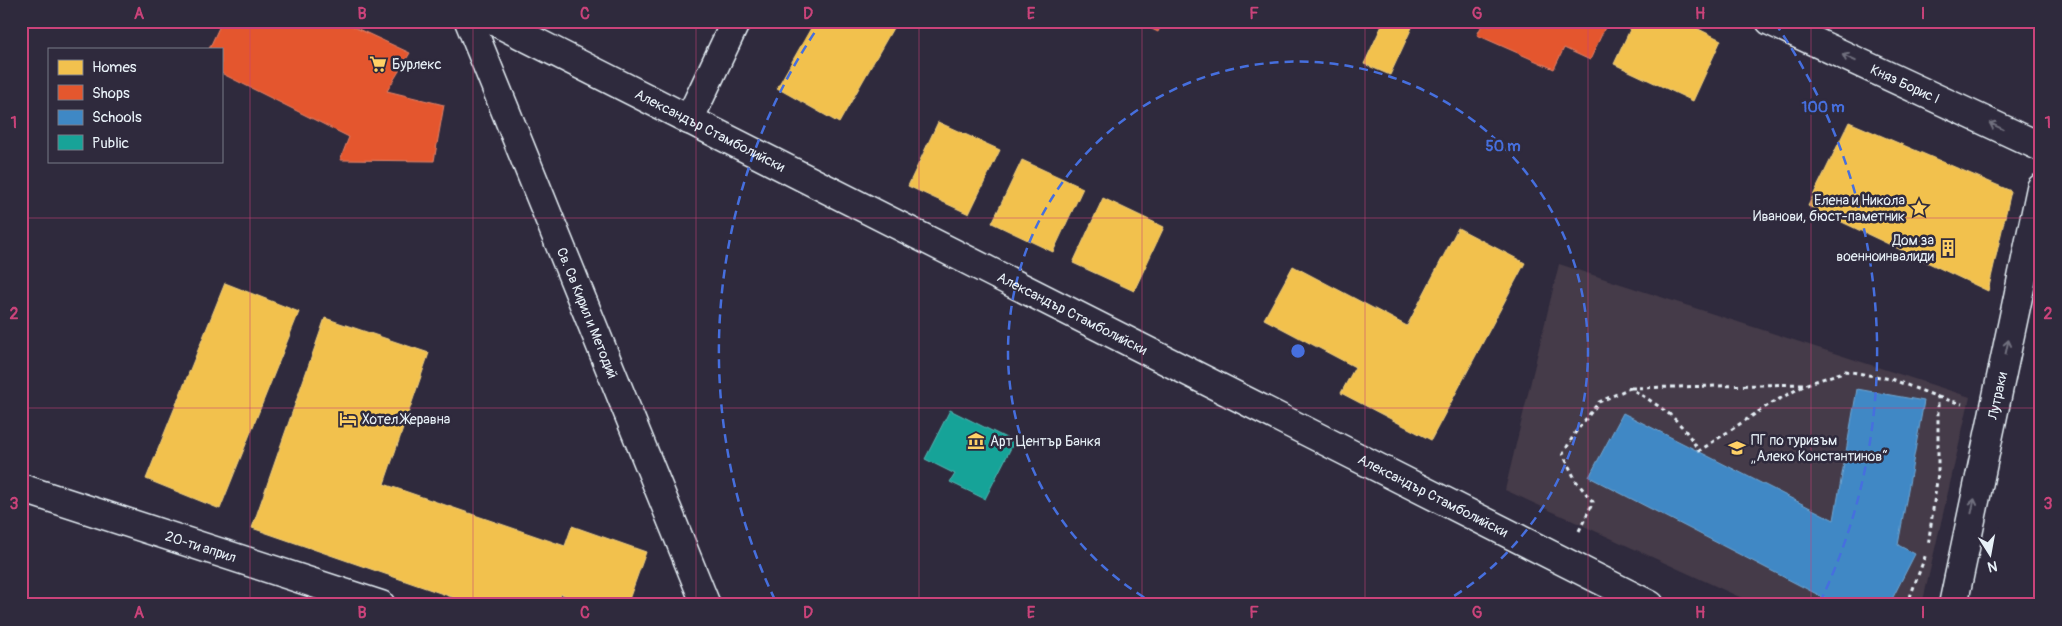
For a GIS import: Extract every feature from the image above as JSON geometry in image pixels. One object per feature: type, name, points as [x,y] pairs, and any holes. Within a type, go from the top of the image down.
[{"type":"street","name":"Св. Св Кирил и Методий","points":[[469,21],[706,605]]},
{"type":"street","name":"Александър Стамболийски","points":[[494,21],[1650,605]]},
{"type":"street","points":[[689,120],[736,21]]},
{"type":"street","name":"Княз Борис I","points":[[1770,21],[2041,147]]},
{"type":"street","name":"Лутраки","points":[[1952,605],[2041,188]]},
{"type":"street","name":"20-ти април","points":[[21,488],[381,605]]},
{"type":"path","points":[[1630,388],[1669,412],[1686,430],[1699,452],[1770,404],[1807,384],[1846,371],[1891,380],[1938,397],[1938,473],[1927,552],[1907,605]]},
{"type":"path","points":[[1579,531],[1593,502],[1576,482],[1563,454],[1575,433],[1599,402],[1630,388],[1807,384]]},
{"type":"shaded area","name":"ПГ по туризъм „Алеко Константинов“","points":[[1559,264],[1970,397],[1922,605],[1757,605],[1505,490]]},
{"type":"building: Homes","points":[[815,21],[897,21],[839,123],[777,88]]},
{"type":"building: Homes","points":[[1384,21],[1415,21],[1390,75],[1364,64]]},
{"type":"building: Homes","points":[[1634,21],[1682,21],[1721,40],[1693,101],[1614,64]]},
{"type":"building: Homes","points":[[938,122],[1000,150],[969,214],[908,186]]},
{"type":"building: Homes","name":"Дом за военноинвалиди","points":[[1849,122],[2011,191],[1988,291],[1808,206]]},
{"type":"building: Homes","points":[[1022,160],[1083,188],[1053,252],[992,223]]},
{"type":"building: Homes","points":[[1103,198],[1164,227],[1134,291],[1073,263]]},
{"type":"building: Homes","points":[[1458,228],[1525,263],[1431,440],[1341,393],[1355,367],[1264,319],[1293,266],[1407,326]]},
{"type":"building: Homes","points":[[225,283],[299,312],[220,509],[146,479]]},
{"type":"building: Homes","name":"Хотел Жеравна","points":[[325,318],[429,353],[384,484],[565,546],[572,526],[646,552],[627,605],[592,605],[561,594],[558,605],[475,605],[252,528]]},
{"type":"building: Shops","points":[[222,21],[341,21],[410,53],[387,91],[444,105],[434,161],[340,160],[349,137],[222,74],[222,48],[209,48]]},
{"type":"building: Shops","points":[[1135,21],[1163,21],[1158,32]]},
{"type":"building: Shops","points":[[1484,21],[1608,21],[1590,60],[1564,48],[1554,69],[1477,35]]},
{"type":"building: Schools","points":[[1857,389],[1924,401],[1898,545],[1915,554],[1889,605],[1838,605],[1589,477],[1623,413],[1834,520]]},
{"type":"building: Public","points":[[950,410],[1014,442],[985,499],[950,482],[955,474],[925,459]]},
{"type":"place","name":"Бурлекс","points":[[378,64]]},
{"type":"place","name":"Елена и Никола Иванови, бюст-паметник","points":[[1919,208]]},
{"type":"place","name":"Дом за военноинвалиди","points":[[1948,248]]},
{"type":"place","name":"Хотел Жеравна","points":[[348,419]]},
{"type":"place","name":"Арт Център Банкя","points":[[976,441]]},
{"type":"place","name":"ПГ по туризъм „Алеко Константинов“","points":[[1737,448]]}]
